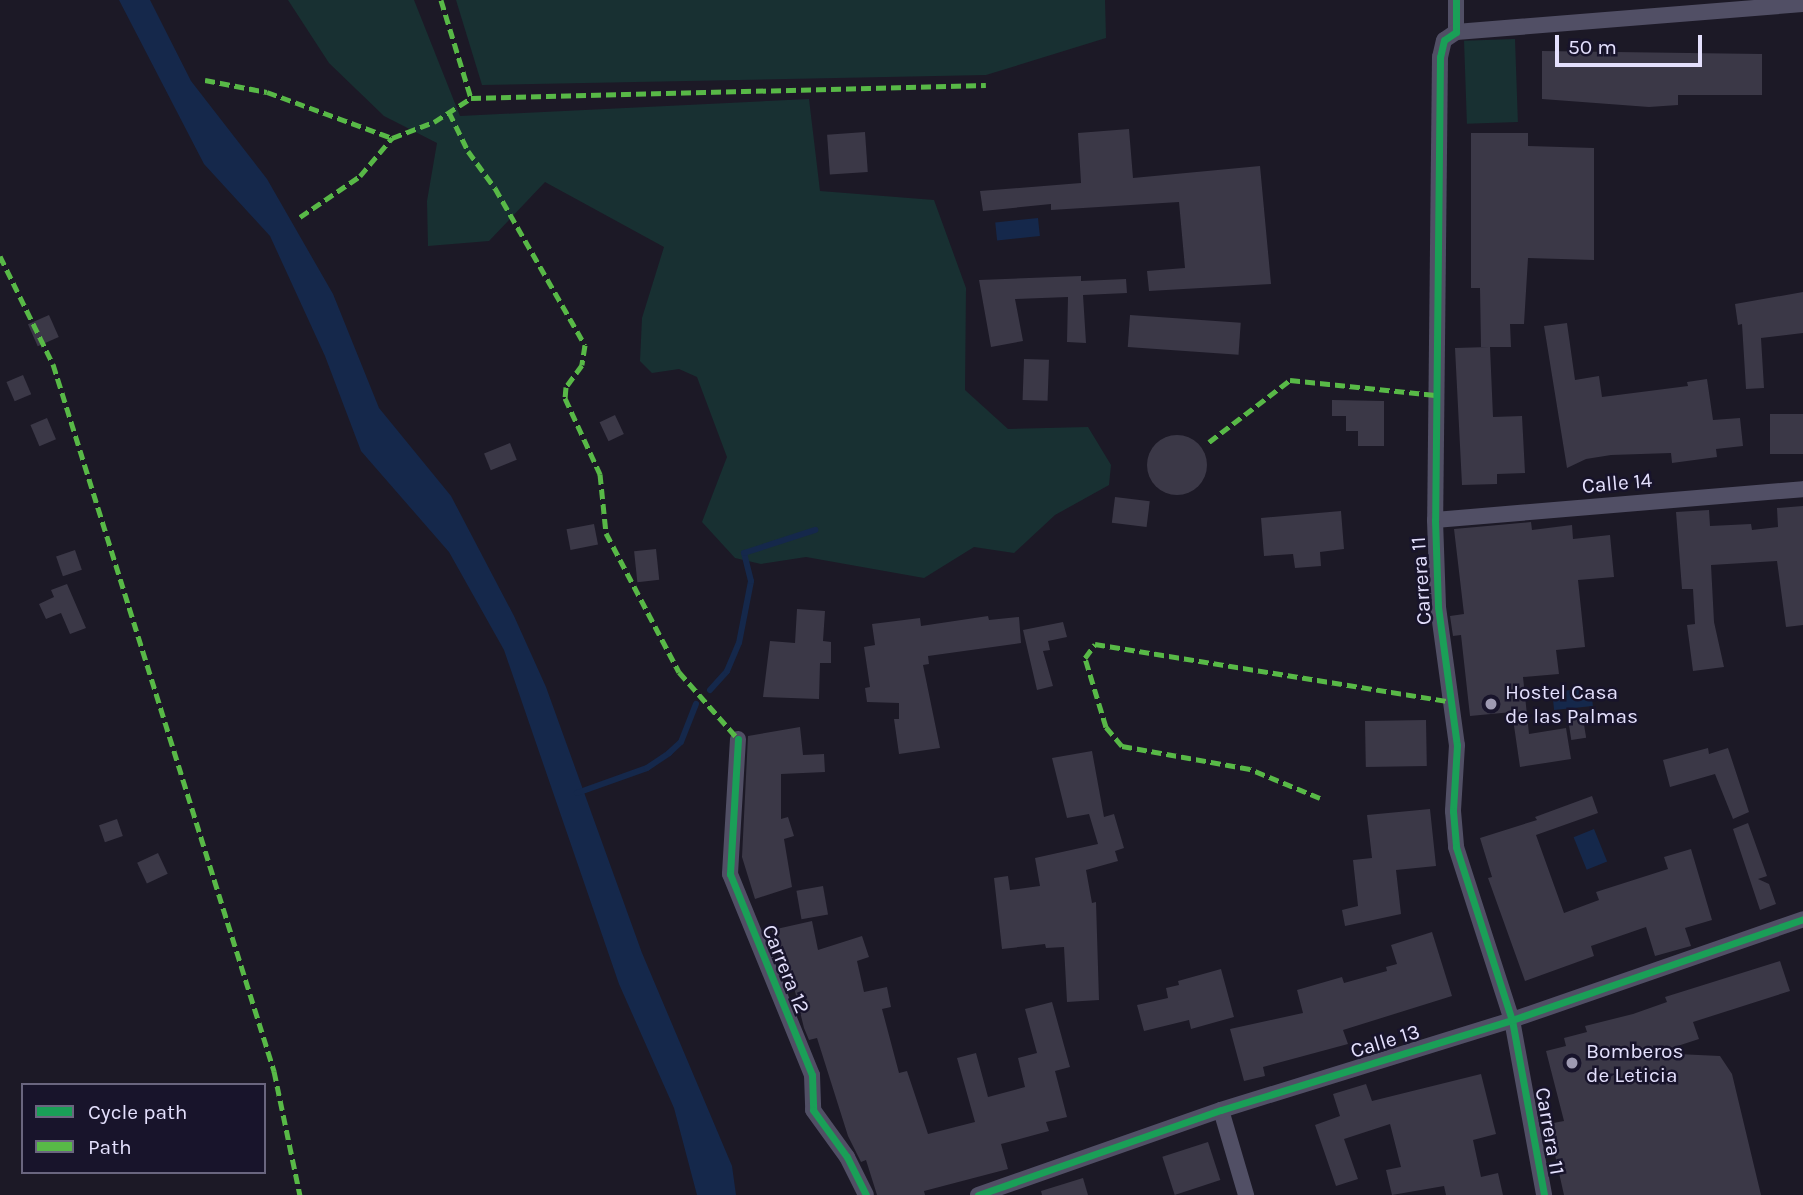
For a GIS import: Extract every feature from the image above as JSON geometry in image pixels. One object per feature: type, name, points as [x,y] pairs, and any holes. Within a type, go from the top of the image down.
[{"type":"street","name":"Carrera 11","points":[[1456,0],[1456,32],[1444,40],[1440,57],[1435,520],[1438,607],[1457,745],[1456,847],[1512,1020],[1544,1195]]},
{"type":"street","points":[[1456,32],[1803,4]]},
{"type":"street","name":"Calle 14","points":[[1435,520],[1803,489]]},
{"type":"street","name":"Carrera 12","points":[[737,739],[730,874],[812,1075],[813,1111],[848,1157],[866,1195]]},
{"type":"street","name":"Calle 13","points":[[978,1195],[1221,1110],[1512,1020],[1803,919]]},
{"type":"street","points":[[1221,1110],[1246,1195]]},
{"type":"green space","points":[[288,0],[414,0],[460,116],[809,99],[820,191],[934,200],[966,288],[965,390],[1008,429],[1088,427],[1111,465],[1109,485],[1055,515],[1014,553],[974,547],[924,578],[806,557],[761,564],[735,558],[702,522],[727,457],[697,377],[679,369],[652,373],[640,361],[642,318],[664,247],[545,182],[489,241],[428,246],[427,201],[437,143],[384,116],[329,63]]},
{"type":"green space","points":[[456,0],[1105,0],[1106,38],[986,75],[482,85]]},
{"type":"green space","points":[[1515,39],[1518,122],[1467,124],[1464,41]]},
{"type":"water","points":[[119,0],[150,0],[191,81],[267,179],[333,294],[379,408],[451,496],[514,616],[546,687],[642,953],[732,1166],[736,1195],[697,1195],[674,1108],[619,984],[504,650],[449,552],[361,451],[325,356],[270,236],[204,164]]},
{"type":"water","points":[[1038,218],[1040,236],[997,240],[995,222]]},
{"type":"water","points":[[1591,688],[1593,706],[1554,710],[1552,692]]},
{"type":"water","points":[[1594,829],[1607,861],[1587,870],[1574,837]]},
{"type":"building","points":[[1542,51],[1762,54],[1762,95],[1678,95],[1678,105],[1649,107],[1542,99]]},
{"type":"building","points":[[1129,129],[1133,178],[1260,166],[1271,284],[1149,291],[1147,271],[1185,268],[1179,202],[1051,210],[1051,204],[983,211],[980,191],[1081,183],[1078,133]]},
{"type":"building","points":[[865,132],[868,172],[830,175],[827,135]]},
{"type":"building","points":[[1471,133],[1528,133],[1528,146],[1594,148],[1594,260],[1528,258],[1524,324],[1510,324],[1511,347],[1490,347],[1493,417],[1522,416],[1525,473],[1497,474],[1497,484],[1462,485],[1455,348],[1489,347],[1481,347],[1480,288],[1471,288]]},
{"type":"building","points":[[1081,276],[1081,281],[1126,279],[1127,293],[1083,295],[1086,343],[1067,342],[1068,297],[1015,299],[1023,341],[991,347],[979,280]]},
{"type":"building","points":[[1803,292],[1803,333],[1761,338],[1764,388],[1746,389],[1742,324],[1738,325],[1735,304]]},
{"type":"building","points":[[49,315],[59,337],[38,346],[28,324]]},
{"type":"building","points":[[1130,315],[1241,323],[1238,355],[1128,347]]},
{"type":"building","points":[[1567,323],[1575,380],[1599,376],[1602,397],[1688,386],[1687,382],[1707,379],[1713,420],[1740,418],[1743,446],[1716,449],[1717,457],[1672,463],[1671,453],[1611,455],[1586,459],[1567,468],[1544,326]]},
{"type":"building","points":[[1024,359],[1049,360],[1048,401],[1023,400]]},
{"type":"building","points":[[23,375],[31,394],[15,401],[6,382]]},
{"type":"building","points":[[1332,400],[1384,401],[1384,446],[1358,446],[1358,431],[1346,431],[1346,416],[1332,416]]},
{"type":"building","points":[[1770,414],[1803,414],[1803,454],[1770,454]]},
{"type":"building","points":[[615,415],[624,434],[608,441],[600,422]]},
{"type":"building","points":[[47,418],[56,439],[39,446],[30,425]]},
{"type":"building","points":[[1171,435],[1183,435],[1202,448],[1207,465],[1205,477],[1194,490],[1183,495],[1171,495],[1152,482],[1147,471],[1147,459],[1160,440]]},
{"type":"building","points":[[510,443],[517,460],[491,470],[484,453]]},
{"type":"building","points":[[1115,497],[1150,501],[1147,527],[1112,523]]},
{"type":"building","points":[[1803,506],[1803,625],[1786,627],[1777,561],[1711,565],[1714,622],[1724,667],[1693,671],[1687,625],[1695,624],[1693,589],[1682,589],[1676,512],[1709,510],[1710,526],[1751,524],[1752,530],[1778,527],[1777,508]]},
{"type":"building","points":[[1341,511],[1344,549],[1320,552],[1321,566],[1295,568],[1293,554],[1264,556],[1261,518]]},
{"type":"building","points":[[1531,522],[1532,530],[1572,525],[1573,539],[1610,535],[1614,577],[1578,580],[1585,647],[1556,650],[1559,674],[1523,677],[1529,734],[1566,728],[1571,759],[1520,767],[1512,712],[1470,716],[1461,635],[1453,636],[1450,616],[1464,614],[1454,529]]},
{"type":"building","points":[[594,524],[598,545],[571,550],[567,529]]},
{"type":"building","points":[[656,549],[659,580],[637,582],[634,551]]},
{"type":"building","points":[[75,550],[82,570],[63,576],[56,557]]},
{"type":"building","points":[[67,584],[86,628],[70,634],[61,613],[46,619],[39,604],[54,597],[51,590]]},
{"type":"building","points":[[797,609],[825,611],[823,641],[831,642],[831,663],[820,663],[819,699],[763,697],[770,641],[795,643]]},
{"type":"building","points":[[988,616],[989,620],[1019,617],[1021,643],[928,656],[929,664],[923,665],[940,748],[899,754],[894,719],[899,719],[899,703],[867,702],[865,688],[870,687],[864,647],[875,645],[872,624],[920,618],[921,626]]},
{"type":"building","points":[[1063,622],[1067,637],[1048,641],[1050,650],[1043,651],[1053,686],[1037,690],[1023,630]]},
{"type":"building","points":[[1583,718],[1586,738],[1571,740],[1568,720]]},
{"type":"building","points":[[1426,720],[1427,766],[1366,767],[1365,721]]},
{"type":"building","points":[[800,727],[803,755],[824,754],[825,772],[781,774],[781,819],[788,817],[794,836],[784,839],[792,887],[755,899],[742,857],[748,736]]},
{"type":"building","points":[[1708,748],[1709,754],[1728,748],[1749,812],[1733,819],[1715,774],[1670,787],[1663,760]]},
{"type":"building","points":[[1092,751],[1104,817],[1114,814],[1124,848],[1115,851],[1118,861],[1086,870],[1092,903],[1096,902],[1099,1000],[1067,1002],[1064,947],[1046,948],[1045,944],[1002,949],[994,878],[1008,876],[1010,890],[1040,886],[1035,858],[1098,844],[1089,814],[1067,818],[1052,758]]},
{"type":"building","points":[[1592,796],[1598,813],[1536,835],[1564,913],[1599,900],[1596,892],[1668,869],[1664,857],[1691,849],[1712,920],[1685,928],[1691,946],[1655,956],[1646,927],[1591,946],[1594,956],[1525,981],[1488,878],[1492,877],[1480,838],[1537,820],[1535,817]]},
{"type":"building","points":[[1430,809],[1436,866],[1396,870],[1401,914],[1345,926],[1342,910],[1358,906],[1353,860],[1372,858],[1367,815]]},
{"type":"building","points":[[117,819],[123,836],[105,842],[99,825]]},
{"type":"building","points":[[1748,823],[1767,876],[1758,879],[1769,884],[1776,904],[1760,910],[1733,829]]},
{"type":"building","points":[[158,853],[168,874],[147,884],[137,863]]},
{"type":"building","points":[[823,886],[828,915],[801,919],[796,891]]},
{"type":"building","points":[[812,921],[818,950],[862,936],[869,957],[857,961],[864,992],[887,987],[891,1007],[882,1009],[899,1073],[907,1071],[928,1134],[975,1122],[957,1058],[976,1053],[988,1097],[1025,1087],[1018,1058],[1037,1053],[1025,1009],[1052,1002],[1070,1067],[1055,1071],[1067,1117],[1046,1122],[1049,1131],[1001,1144],[1008,1169],[924,1191],[925,1195],[877,1195],[866,1160],[861,1162],[848,1136],[817,1038],[809,1040],[804,1028],[791,975],[782,974],[772,930]]},
{"type":"building","points":[[1432,932],[1452,996],[1343,1030],[1348,1044],[1263,1067],[1265,1076],[1244,1081],[1230,1029],[1303,1013],[1297,990],[1342,977],[1344,983],[1387,971],[1386,967],[1397,964],[1391,945]]},
{"type":"building","points":[[1780,961],[1790,991],[1693,1022],[1699,1039],[1656,1053],[1720,1056],[1732,1074],[1761,1195],[1564,1195],[1548,1124],[1564,1121],[1546,1051],[1566,1046],[1564,1038],[1587,1032],[1585,1026],[1633,1014],[1667,1002],[1665,997]]},
{"type":"building","points":[[1221,969],[1234,1017],[1191,1029],[1189,1020],[1144,1031],[1137,1005],[1168,998],[1166,988],[1179,985],[1178,981]]},
{"type":"building","points":[[1481,1074],[1496,1134],[1473,1140],[1481,1177],[1498,1173],[1503,1195],[1446,1195],[1444,1186],[1392,1195],[1386,1170],[1401,1167],[1390,1124],[1344,1139],[1358,1179],[1336,1186],[1315,1125],[1340,1116],[1333,1094],[1366,1084],[1372,1101]]},
{"type":"building","points":[[1208,1142],[1220,1180],[1175,1195],[1162,1157]]},
{"type":"building","points":[[1083,1178],[1088,1195],[1042,1195],[1041,1191]]},
{"type":"waterway","points":[[710,690],[727,671],[739,643],[751,581],[744,553],[815,530]]},
{"type":"waterway","points":[[577,793],[647,768],[669,753],[681,742],[696,704]]},
{"type":"marked path","points":[[441,0],[471,98],[986,85]]},
{"type":"marked path","points":[[205,80],[267,92],[392,138],[434,122],[471,98]]},
{"type":"marked path","points":[[449,112],[468,151],[495,188],[585,345],[582,365],[566,387],[565,398],[600,474],[606,533],[679,672],[738,739]]},
{"type":"marked path","points":[[300,217],[360,176],[392,138]]},
{"type":"marked path","points":[[0,256],[53,364],[274,1071],[300,1195]]},
{"type":"marked path","points":[[1209,442],[1290,380],[1435,395]]},
{"type":"marked path","points":[[1320,798],[1250,769],[1122,746],[1106,727],[1085,658],[1095,644],[1452,702]]},
{"type":"cycle path","points":[[1456,0],[1456,32],[1444,40],[1440,57],[1435,520],[1438,607],[1457,745],[1453,811],[1456,847],[1512,1020],[1544,1195]]},
{"type":"cycle path","points":[[738,739],[730,874],[812,1075],[813,1110],[847,1157],[866,1195]]},
{"type":"cycle path","points":[[978,1195],[1221,1110],[1512,1020],[1803,919]]},
{"type":"place","name":"Hostel Casa de las Palmas","points":[[1491,704]]},
{"type":"place","name":"Bomberos de Leticia","points":[[1572,1063]]}]
